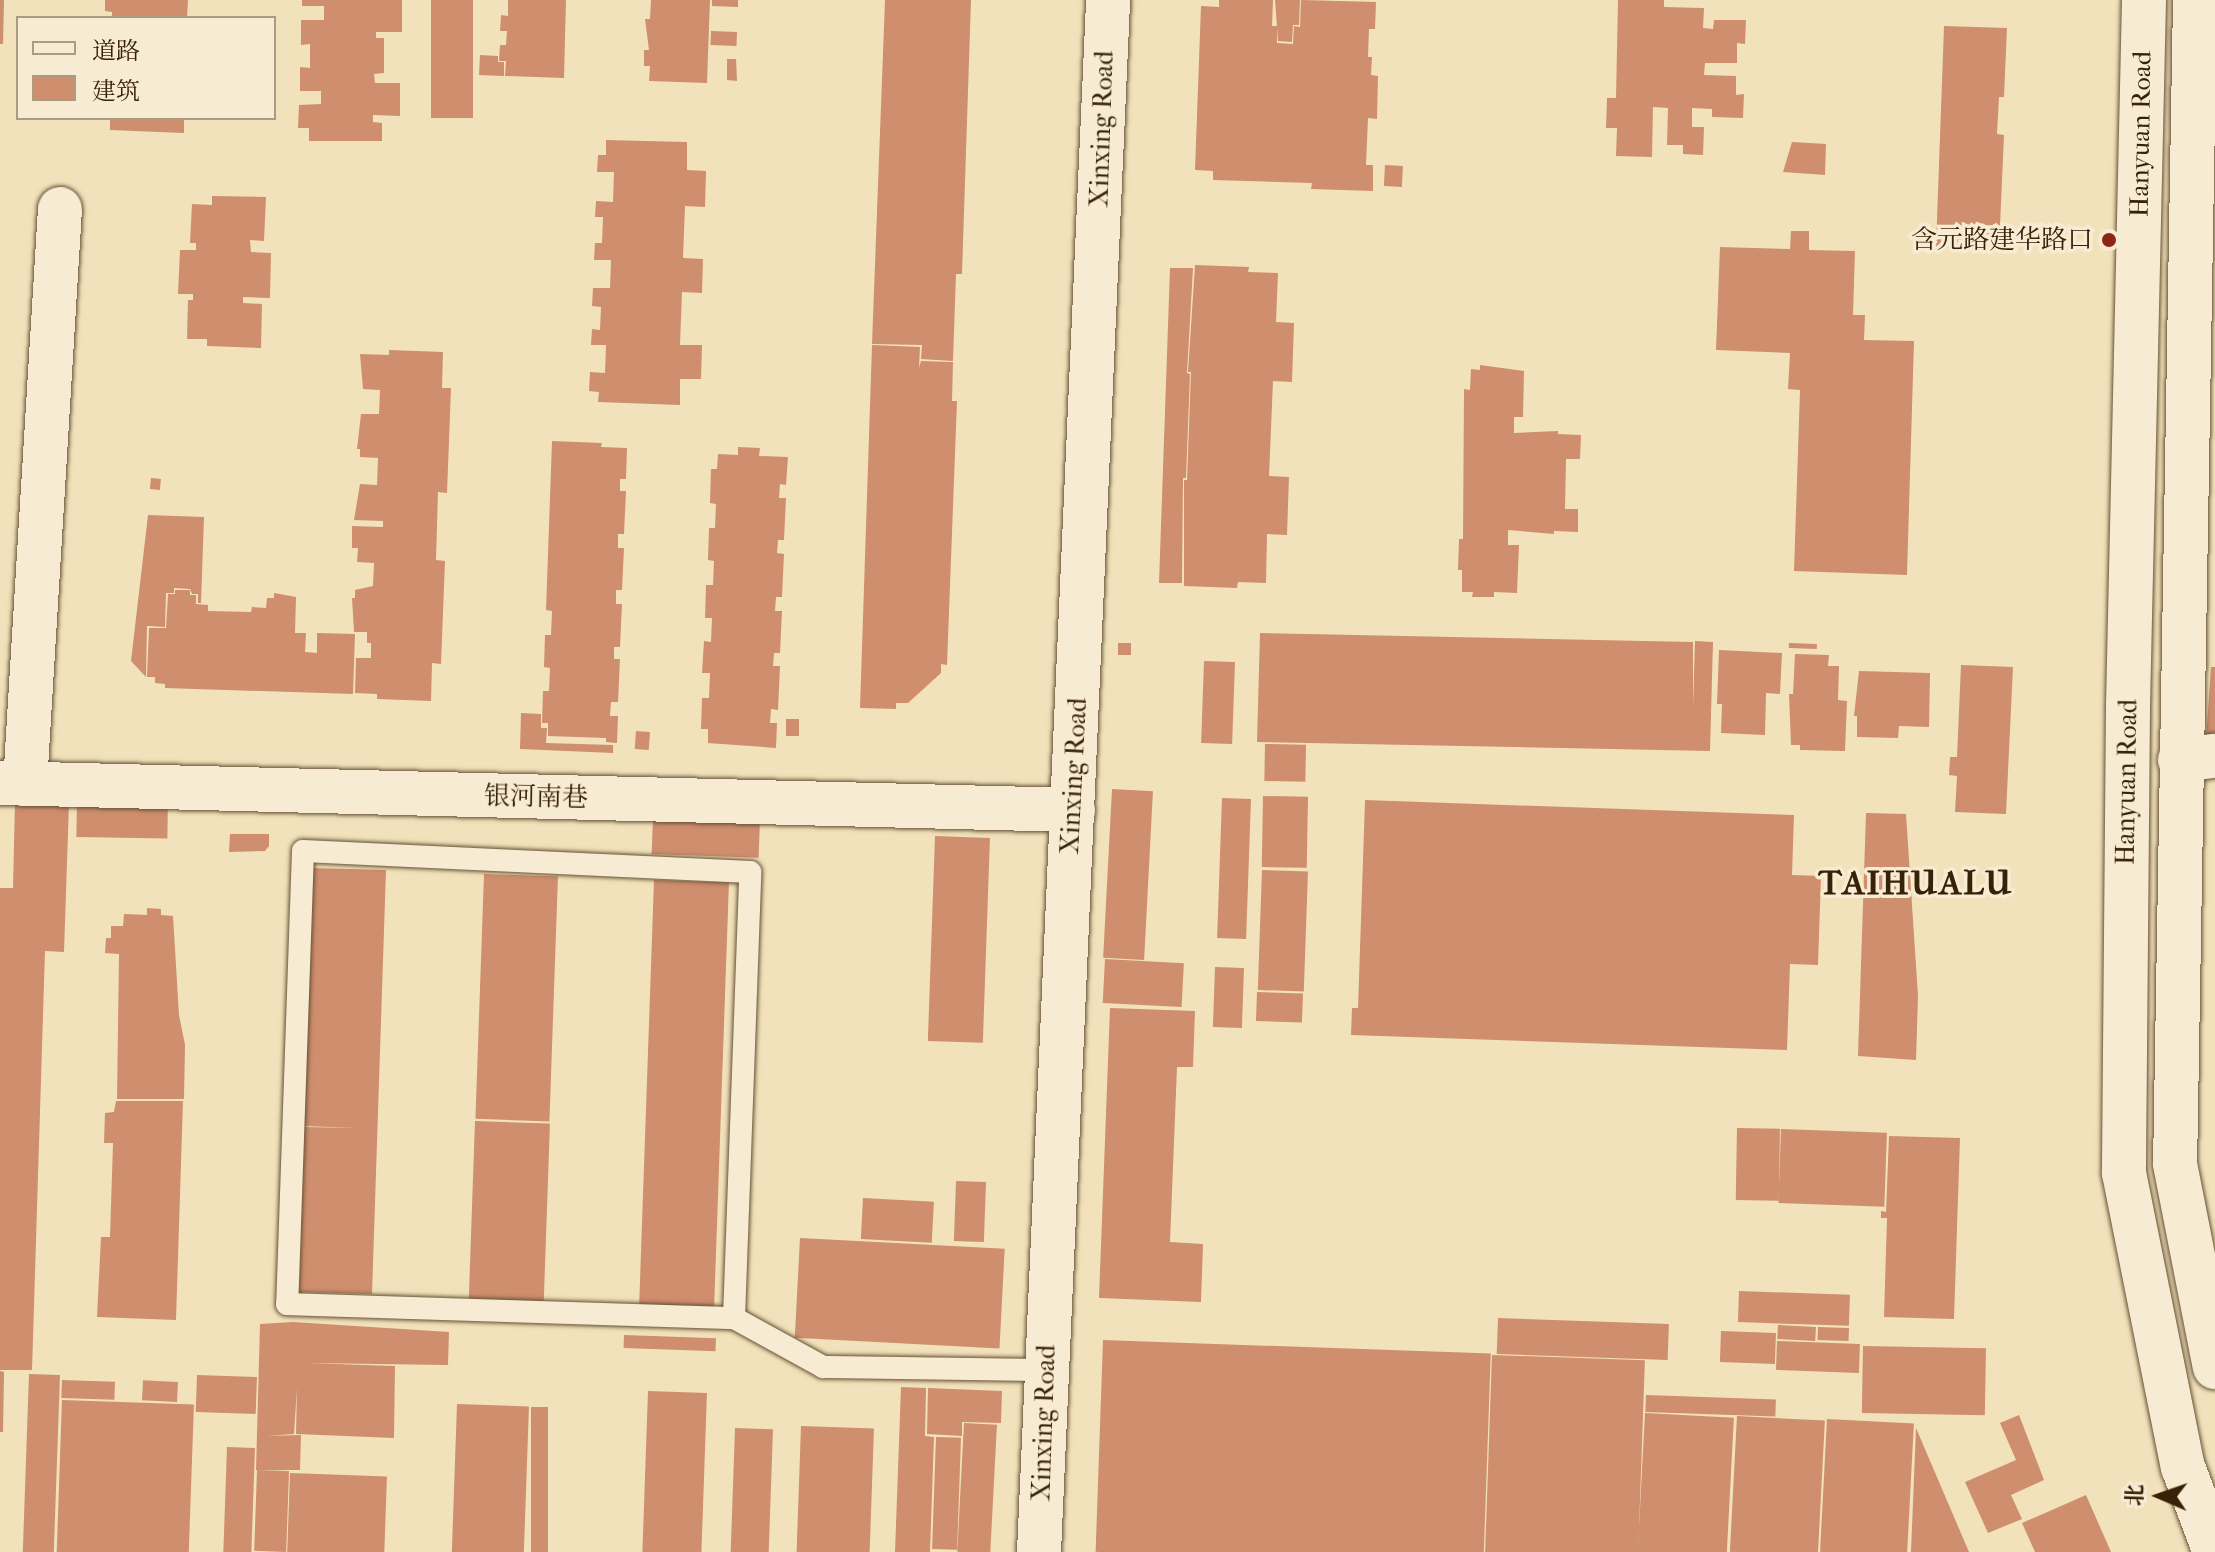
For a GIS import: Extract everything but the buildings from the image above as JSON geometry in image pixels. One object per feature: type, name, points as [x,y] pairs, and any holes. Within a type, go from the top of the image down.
[{"type":"street","name":"Xinxing Road","points":[[1039,1552],[1108,0]]},
{"type":"street","name":"Hanyuan Road","points":[[2144,0],[2128,691],[2124,1173],[2183,1467],[2215,1552]]},
{"type":"street","name":"Hanyuan Road","points":[[2195,0],[2198,758],[2175,1164],[2215,1367]]},
{"type":"street","points":[[12,784],[60,209]]},
{"type":"street","name":"银河南巷","points":[[12,784],[1073,810]]},
{"type":"lane","points":[[734,1318],[750,872],[303,851],[287,1304],[734,1318],[823,1367],[1045,1370]]},
{"type":"place","name":"含元路建华路口","points":[[2109,240]]},
{"type":"district","name":"TAIHUALU","points":[[1916,884]]}]
